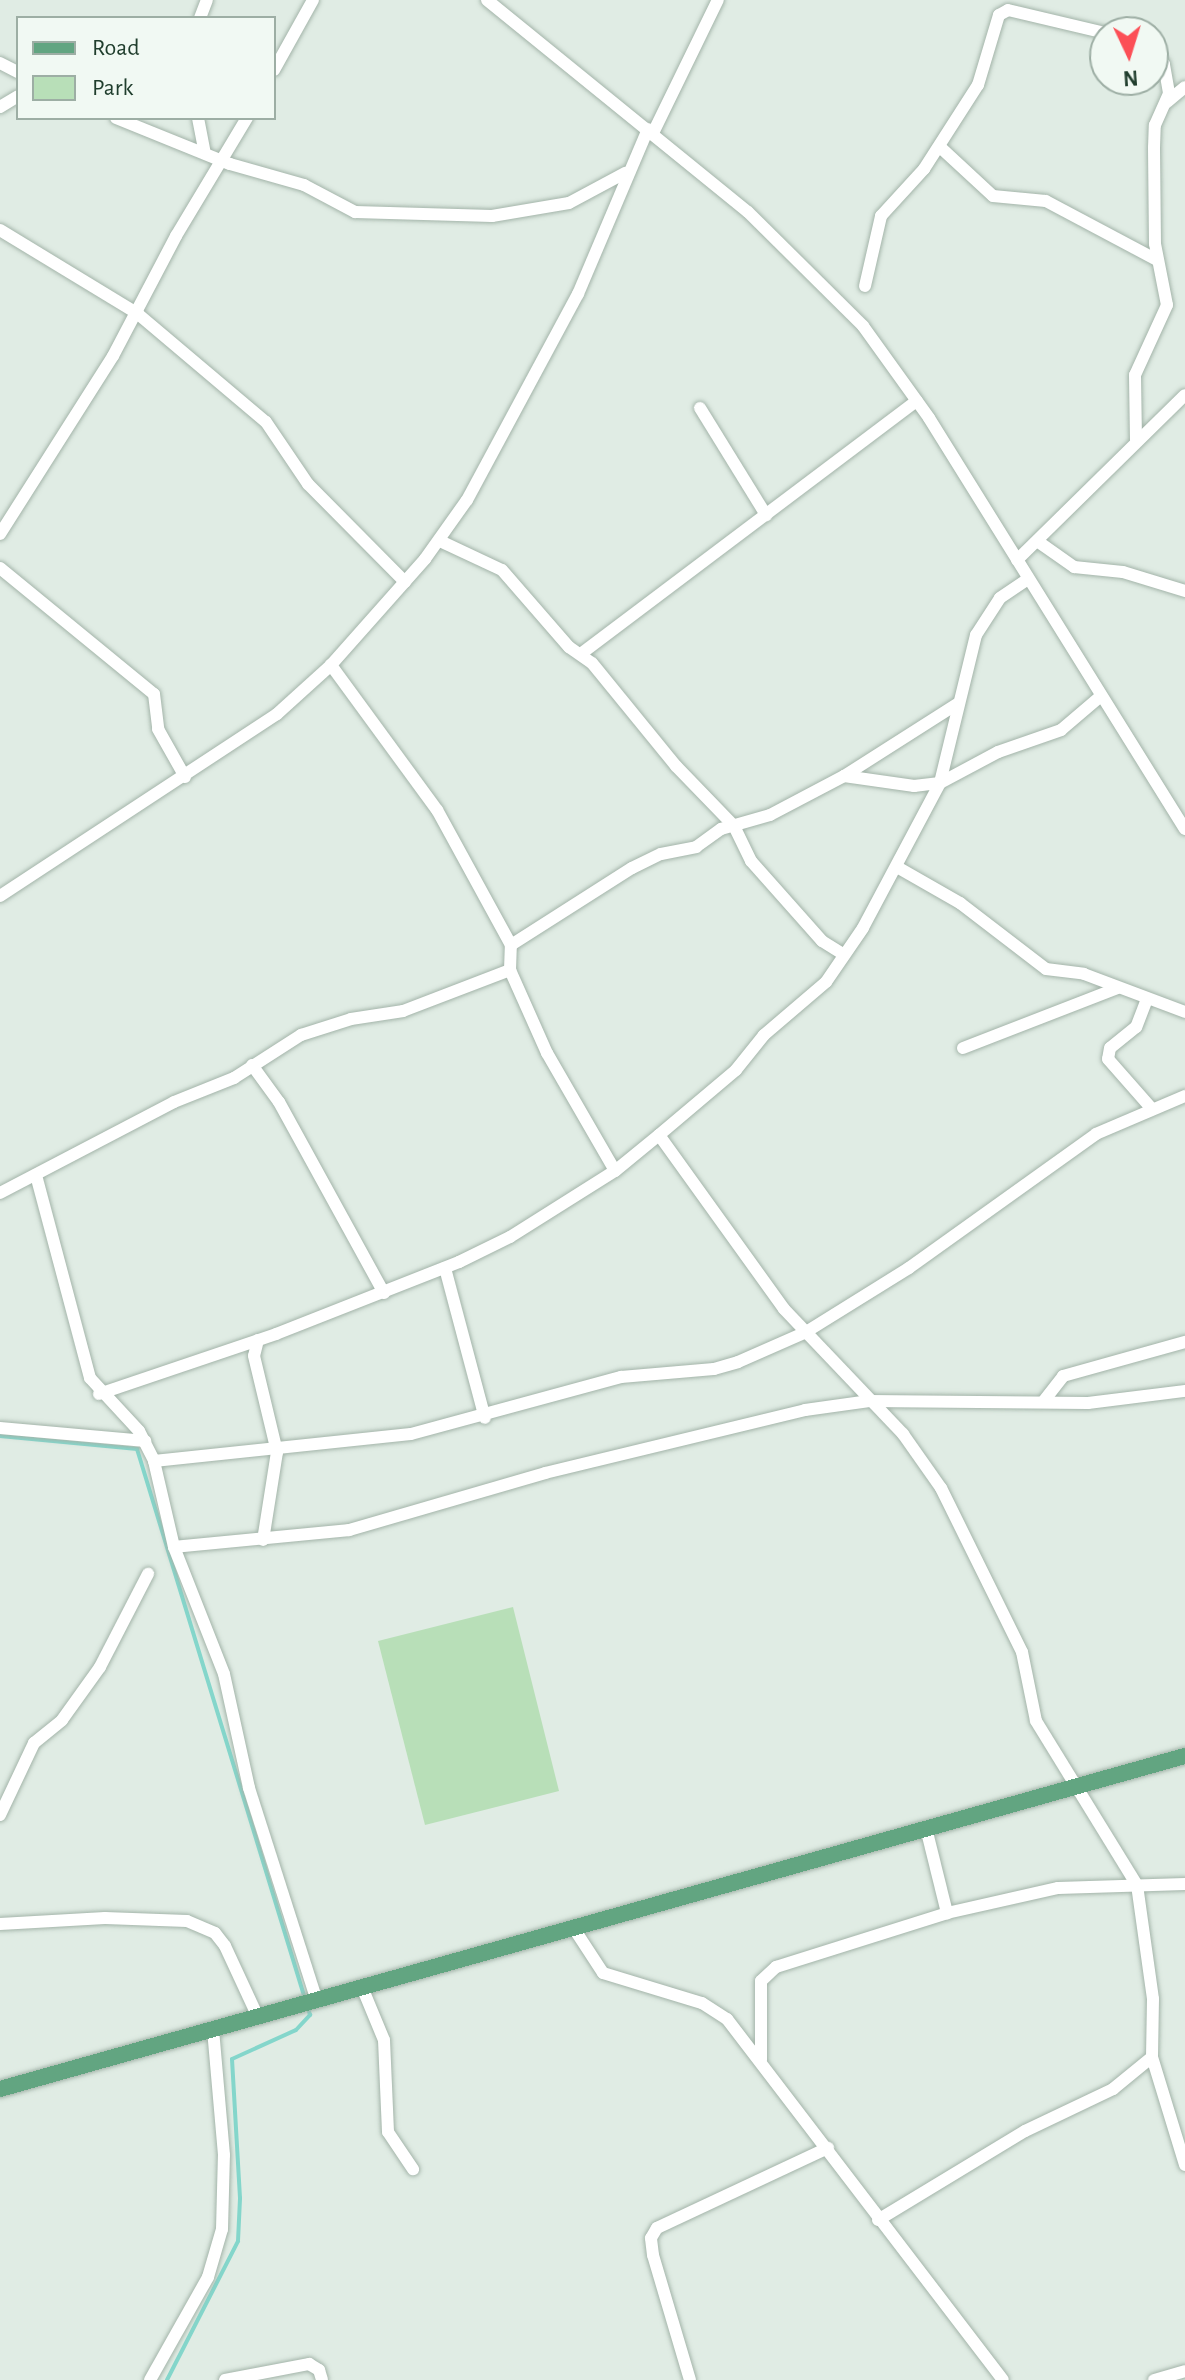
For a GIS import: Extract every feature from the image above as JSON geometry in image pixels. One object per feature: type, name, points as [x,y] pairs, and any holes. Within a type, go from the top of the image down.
[{"type":"main road","points":[[0,2089],[1185,1756]]},
{"type":"street","points":[[276,66],[313,0]]},
{"type":"street","points":[[487,0],[650,131],[809,269],[863,326],[917,401],[1185,829]]},
{"type":"street","points":[[0,896],[277,714],[331,665],[440,541],[467,500],[578,294],[625,173],[718,0]]},
{"type":"street","points":[[865,286],[881,216],[940,147],[978,85],[1003,12],[1089,30]]},
{"type":"street","points":[[1136,440],[1135,375],[1167,305],[1157,260],[1154,132],[1167,102],[1185,87]]},
{"type":"street","points":[[1167,96],[1167,102]]},
{"type":"street","points":[[122,120],[314,189],[355,212],[484,216],[569,203],[625,173]]},
{"type":"street","points":[[198,120],[204,150]]},
{"type":"street","points":[[0,534],[138,314],[176,236],[246,120]]},
{"type":"street","points":[[940,147],[993,196],[1046,201],[1157,260]]},
{"type":"street","points":[[0,230],[138,314],[266,422],[318,496],[405,582]]},
{"type":"street","points":[[1017,560],[1040,543],[1136,440],[1185,395]]},
{"type":"street","points":[[582,653],[917,401]]},
{"type":"street","points":[[700,408],[766,515]]},
{"type":"street","points":[[440,541],[502,570],[556,633],[582,653],[734,826],[751,861],[822,941],[844,955]]},
{"type":"street","points":[[1040,543],[1074,567],[1123,572],[1185,591]]},
{"type":"street","points":[[0,568],[154,694],[158,729],[185,777]]},
{"type":"street","points":[[99,1394],[384,1293],[510,1237],[615,1171],[736,1070],[764,1035],[826,982],[897,867],[940,783],[957,704],[986,616],[1028,579]]},
{"type":"street","points":[[331,665],[437,810],[511,945],[510,970],[547,1053],[615,1171]]},
{"type":"street","points":[[844,776],[914,786],[940,783],[998,752],[1061,730],[1101,696]]},
{"type":"street","points":[[511,945],[632,868],[661,854],[696,847],[734,826],[770,815],[844,776],[957,704]]},
{"type":"street","points":[[897,867],[960,903],[1046,969],[1084,974],[1185,1012]]},
{"type":"street","points":[[0,1193],[323,1027],[403,1011],[510,970]]},
{"type":"street","points":[[963,1048],[1118,988]]},
{"type":"street","points":[[1147,999],[1136,1027],[1110,1048],[1108,1059],[1152,1109]]},
{"type":"street","points":[[252,1065],[279,1102],[384,1293]]},
{"type":"street","points":[[154,1461],[277,1452],[411,1434],[485,1418],[621,1377],[714,1369],[806,1332],[909,1268],[1096,1134],[1185,1096]]},
{"type":"street","points":[[659,1135],[764,1283],[869,1401],[903,1434],[941,1488],[1022,1652],[1033,1715],[1073,1788],[1137,1885],[1153,1999],[1152,2057],[1185,2165]]},
{"type":"street","points":[[36,1175],[90,1378],[99,1394],[145,1441],[154,1461],[174,1547],[224,1674],[249,1788],[317,2001]]},
{"type":"street","points":[[445,1268],[485,1418]]},
{"type":"street","points":[[258,1340],[254,1356],[277,1452],[263,1540]]},
{"type":"street","points":[[1043,1402],[1063,1376],[1185,1342]]},
{"type":"street","points":[[174,1547],[349,1530],[587,1463],[805,1410],[869,1401],[1088,1403],[1185,1391]]},
{"type":"street","points":[[0,1428],[145,1441]]},
{"type":"street","points":[[0,1815],[34,1743],[62,1720],[100,1667],[148,1574]]},
{"type":"street","points":[[926,1828],[947,1913]]},
{"type":"street","points":[[761,2060],[759,1992],[768,1970],[947,1913],[1079,1884],[1185,1884]]},
{"type":"street","points":[[0,1924],[105,1918],[187,1921],[215,1933],[225,1946],[258,2017]]},
{"type":"street","points":[[573,1927],[603,1973],[709,2007],[727,2019],[1003,2380]]},
{"type":"street","points":[[362,1987],[384,2040],[388,2132],[413,2169]]},
{"type":"street","points":[[167,2380],[153,2375],[208,2277],[222,2229],[222,2127],[213,2030]]},
{"type":"street","points":[[878,2220],[1001,2145],[1113,2089],[1152,2057]]},
{"type":"street","points":[[690,2380],[653,2255],[651,2238],[657,2228],[828,2148]]},
{"type":"street","points":[[225,2380],[309,2364],[319,2370],[322,2380]]},
{"type":"street","points":[[1154,2380],[1185,2371]]},
{"type":"green space","points":[[513,1607],[559,1791],[425,1825],[378,1641]]},
{"type":"waterway","points":[[0,1436],[137,1449],[305,1999]]},
{"type":"waterway","points":[[167,2380],[238,2241],[240,2198],[232,2059],[296,2030],[310,2015],[308,2008]]}]
